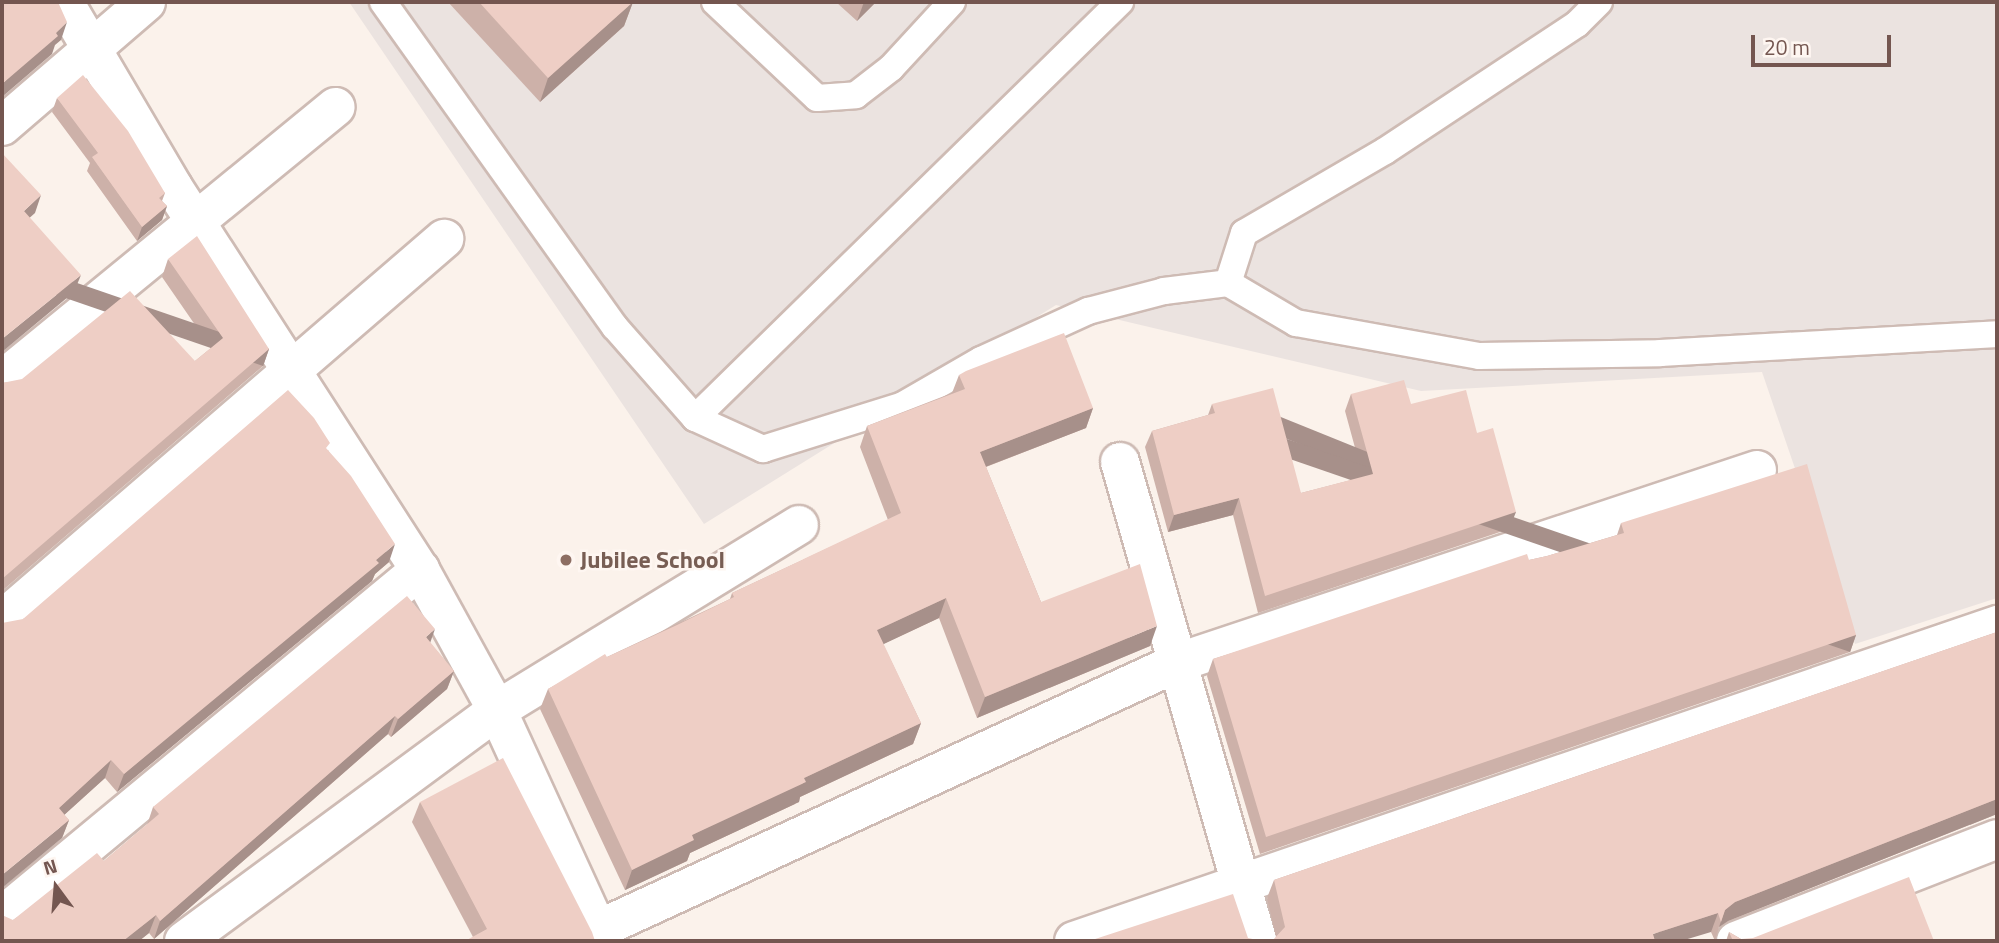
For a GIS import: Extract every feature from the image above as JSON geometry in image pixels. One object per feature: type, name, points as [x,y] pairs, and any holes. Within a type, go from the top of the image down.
[{"type":"street","points":[[64,2],[193,219],[420,570],[497,710],[600,936],[1178,662],[1757,470]]},
{"type":"street","points":[[2,126],[146,2]]},
{"type":"street","points":[[2,380],[193,219],[335,107]]},
{"type":"street","points":[[2,620],[444,239]]},
{"type":"street","points":[[1120,462],[1257,941]]},
{"type":"street","points":[[184,941],[497,710],[799,525]]},
{"type":"street","points":[[2,916],[420,570]]},
{"type":"street","points":[[1074,941],[1997,625]]},
{"type":"street","points":[[1736,941],[1997,839]]},
{"type":"lane","points":[[383,2],[615,327],[695,418],[763,449],[904,405],[981,360],[1088,311],[1164,291],[1228,283],[1296,323],[1479,356],[1660,353],[1997,334]]},
{"type":"lane","points":[[715,2],[817,98],[856,95],[891,68],[952,2]]},
{"type":"lane","points":[[695,418],[1121,2]]},
{"type":"lane","points":[[1228,283],[1244,233],[1385,151],[1577,24],[1599,2]]},
{"type":"shaded area","points":[[349,2],[1997,2],[1997,598],[1855,644],[1762,372],[1421,391],[1056,305],[704,524]]},
{"type":"building","points":[[2,2],[58,2],[67,22],[56,33],[58,36],[2,84]]},
{"type":"building","points":[[479,2],[633,2],[548,78]]},
{"type":"building","points":[[83,75],[128,131],[165,193],[159,198],[167,206],[142,227],[92,157],[98,153],[57,98]]},
{"type":"building","points":[[2,153],[41,195],[24,211],[81,275],[2,339]]},
{"type":"building","points":[[197,236],[269,349],[2,579],[2,383],[22,379],[130,291],[195,361],[223,338],[168,259]]},
{"type":"building","points":[[1064,333],[1093,408],[980,452],[1041,602],[1140,564],[1157,626],[985,697],[946,598],[877,630],[921,723],[804,778],[806,782],[692,835],[694,840],[632,870],[548,689],[605,654],[607,657],[677,625],[734,597],[732,593],[901,513],[867,426],[965,389],[959,375],[966,371]]},
{"type":"building","points":[[1404,380],[1411,404],[1466,390],[1477,433],[1493,428],[1516,512],[1265,596],[1239,498],[1174,515],[1152,431],[1215,413],[1212,404],[1273,388],[1301,493],[1373,474],[1351,394]]},
{"type":"building","points":[[288,390],[314,418],[330,443],[326,448],[351,476],[395,544],[376,560],[379,563],[124,774],[111,760],[59,808],[69,820],[2,875],[2,623],[23,619]]},
{"type":"building","points":[[1807,464],[1856,635],[1266,837],[1213,659],[1527,554],[1529,560],[1624,533],[1621,523]]},
{"type":"building","points":[[407,596],[435,629],[426,637],[454,671],[398,719],[395,716],[160,921],[156,915],[123,941],[2,941],[2,915],[13,920],[97,853],[104,861],[159,814],[153,807]]},
{"type":"building","points":[[1997,632],[1997,799],[1735,902],[1725,910],[1721,922],[1718,913],[1653,934],[1655,941],[1272,941],[1285,927],[1274,880]]},
{"type":"building","points":[[503,758],[595,941],[465,941],[487,929],[420,802]]},
{"type":"building","points":[[1909,877],[1934,941],[1733,941],[1729,932],[1741,939],[1753,938]]},
{"type":"building","points":[[1233,894],[1248,938],[1262,941],[1089,941]]},
{"type":"place","name":"Jubilee School","points":[[566,560]]}]
